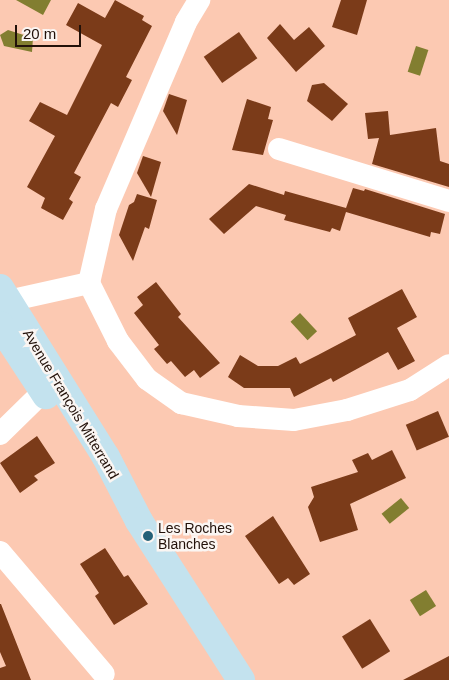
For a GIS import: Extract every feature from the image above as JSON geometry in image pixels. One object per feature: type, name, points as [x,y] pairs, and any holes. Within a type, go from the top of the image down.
[{"type":"main road","name":"Avenue François Mitterrand","points":[[3,305],[49,385],[106,457],[139,521],[241,680]]},
{"type":"street","points":[[199,0],[106,209],[89,283],[118,340],[147,379],[182,403],[238,416],[294,420],[347,410],[410,390],[449,366]]},
{"type":"street","points":[[279,149],[449,201]]},
{"type":"street","points":[[3,305],[89,283]]},
{"type":"street","points":[[0,434],[49,385]]},
{"type":"street","points":[[0,552],[104,674]]},
{"type":"shaded area","points":[[16,0],[51,0],[43,15]]},
{"type":"shaded area","points":[[8,30],[33,38],[32,52],[4,46],[0,35]]},
{"type":"shaded area","points":[[416,46],[428,50],[420,76],[408,72]]},
{"type":"shaded area","points":[[300,313],[317,331],[308,340],[290,322]]},
{"type":"shaded area","points":[[401,498],[409,508],[390,524],[382,514]]},
{"type":"shaded area","points":[[426,590],[436,606],[420,616],[410,600]]},
{"type":"building","points":[[115,0],[144,16],[142,20],[152,26],[126,77],[132,80],[118,107],[111,103],[74,173],[81,177],[69,199],[73,202],[63,220],[41,208],[45,198],[27,187],[55,136],[29,121],[40,102],[67,115],[102,45],[66,25],[78,3],[105,18]]},
{"type":"building","points":[[341,0],[367,0],[357,35],[332,27]]},
{"type":"building","points":[[280,24],[294,40],[309,27],[325,46],[296,72],[267,38]]},
{"type":"building","points":[[239,32],[257,58],[222,83],[204,57]]},
{"type":"building","points":[[324,83],[348,104],[332,121],[307,101],[312,85]]},
{"type":"building","points":[[169,94],[187,100],[177,135],[163,111]]},
{"type":"building","points":[[247,99],[271,107],[268,119],[273,120],[263,155],[232,150]]},
{"type":"building","points":[[388,111],[390,135],[436,128],[440,161],[449,164],[449,187],[372,164],[379,138],[368,139],[365,113]]},
{"type":"building","points":[[143,156],[161,162],[151,197],[137,173]]},
{"type":"building","points":[[249,184],[284,195],[285,191],[346,208],[353,188],[364,191],[365,189],[445,214],[440,234],[431,232],[430,237],[346,212],[340,231],[332,228],[330,232],[284,220],[286,215],[256,206],[224,234],[209,219]]},
{"type":"building","points":[[137,194],[157,200],[149,229],[145,227],[133,261],[119,235],[129,205],[134,202]]},
{"type":"building","points":[[156,282],[181,314],[178,317],[220,363],[200,378],[194,370],[185,377],[171,361],[167,364],[154,349],[159,345],[134,313],[143,305],[137,297]]},
{"type":"building","points":[[402,289],[417,317],[397,328],[415,361],[398,370],[388,352],[333,382],[331,378],[294,397],[290,388],[244,388],[228,377],[240,355],[258,366],[278,366],[296,357],[300,364],[318,355],[356,335],[348,318]]},
{"type":"building","points":[[438,411],[449,437],[417,450],[406,425]]},
{"type":"building","points":[[37,436],[55,463],[34,476],[38,480],[20,493],[0,463]]},
{"type":"building","points":[[392,450],[406,478],[350,504],[358,530],[320,542],[308,507],[314,497],[311,487],[358,472],[352,460],[368,453],[372,460]]},
{"type":"building","points":[[273,516],[310,574],[294,585],[288,578],[279,584],[245,536]]},
{"type":"building","points":[[105,548],[124,577],[128,575],[148,604],[114,625],[95,596],[99,593],[80,564]]},
{"type":"building","points":[[0,604],[31,680],[0,680],[0,668],[6,666],[0,652]]},
{"type":"building","points":[[370,619],[390,651],[362,669],[342,636]]},
{"type":"building","points":[[449,656],[449,680],[403,680]]},
{"type":"place","name":"Les Roches Blanches","points":[[148,536]]}]
